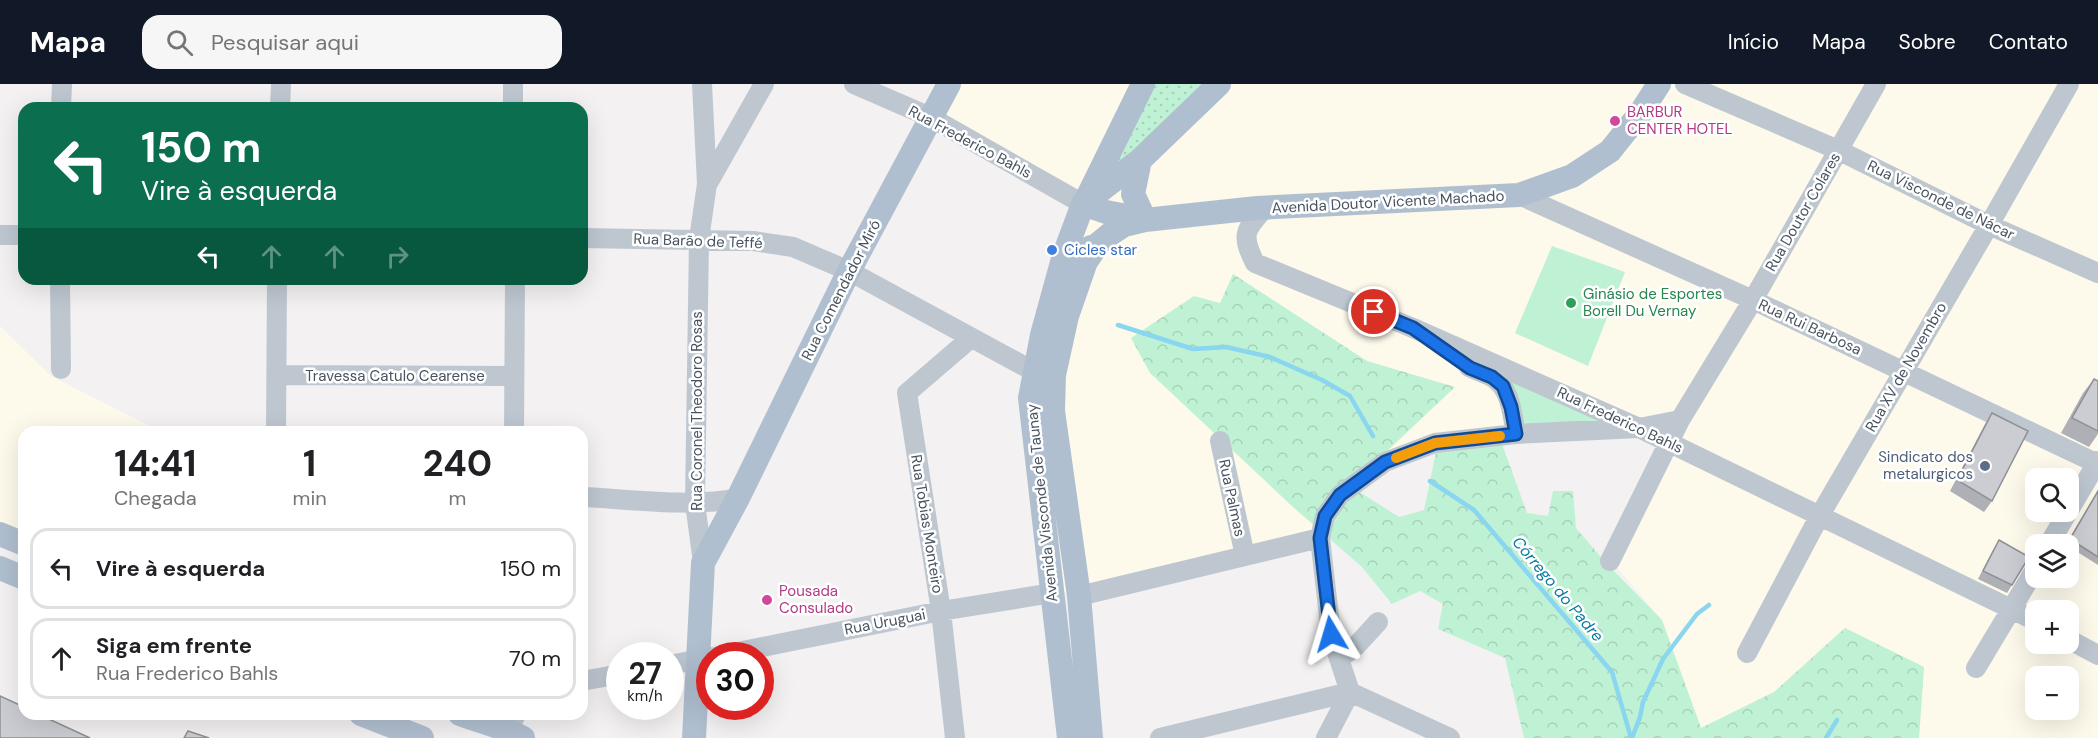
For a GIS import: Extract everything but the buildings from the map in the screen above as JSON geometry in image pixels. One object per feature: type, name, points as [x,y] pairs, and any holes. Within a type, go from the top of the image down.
[{"type":"main road","name":"Rua Comendador Miró","points":[[703,563],[738,498],[849,271],[949,84]]},
{"type":"main road","name":"Avenida Visconde de Taunay","points":[[1069,738],[1030,398],[1042,335],[1064,255],[1083,204],[1143,84]]},
{"type":"main road","points":[[1083,204],[1140,160],[1220,84]]},
{"type":"main road","name":"Avenida Doutor Vicente Machado","points":[[1087,260],[1099,243],[1109,234],[1124,225],[1145,220],[1266,207],[1519,195],[1572,176],[1610,151],[1641,112],[1659,84]]},
{"type":"main road","points":[[1140,160],[1133,194],[1145,220]]},
{"type":"main road","points":[[1083,204],[1145,220]]},
{"type":"main road","points":[[1083,204],[1093,231],[1093,241],[1087,260]]},
{"type":"main road","name":"Avenida Visconde de Taunay","points":[[1087,260],[1067,316],[1054,375],[1053,411],[1079,596],[1091,738]]},
{"type":"main road","points":[[0,534],[18,542]]},
{"type":"main road","name":"Rua Coronel Theodoro Rosas","points":[[703,563],[708,642]]},
{"type":"main road","points":[[0,568],[18,576]]},
{"type":"main road","points":[[377,720],[422,738]]},
{"type":"main road","points":[[475,720],[496,728],[516,730]]},
{"type":"main road","name":"Rua Coronel Theodoro Rosas","points":[[694,738],[697,720]]},
{"type":"main road","points":[[486,738],[493,731],[516,730]]},
{"type":"street","points":[[61,102],[62,84]]},
{"type":"street","points":[[280,84],[280,102]]},
{"type":"street","points":[[513,84],[513,102]]},
{"type":"street","name":"Rua Coronel Theodoro Rosas","points":[[702,84],[707,184],[699,239],[695,502],[703,563]]},
{"type":"street","points":[[707,184],[764,84]]},
{"type":"street","name":"Rua Frederico Bahls","points":[[854,84],[930,117],[1083,204]]},
{"type":"street","name":"Rua Visconde de Nácar","points":[[1685,84],[1838,150],[1989,225],[2098,273]]},
{"type":"street","name":"Rua Doutor Colares","points":[[1610,561],[1680,420],[1753,300],[1876,84]]},
{"type":"street","name":"Rua XV de Novembro","points":[[1747,653],[1820,514],[2069,84]]},
{"type":"street","name":"Rua Rui Barbosa","points":[[1519,195],[1753,300],[2098,463]]},
{"type":"street","name":"Rua Frederico Bahls","points":[[1266,207],[1251,222],[1246,234],[1246,245],[1256,263],[1413,328],[1639,428],[2025,615]]},
{"type":"street","points":[[0,235],[18,235]]},
{"type":"street","name":"Rua Barão de Teffé","points":[[588,238],[753,241],[793,247],[849,271],[1035,372]]},
{"type":"street","points":[[60,285],[61,369]]},
{"type":"street","points":[[276,426],[277,285]]},
{"type":"street","points":[[514,285],[514,426]]},
{"type":"street","points":[[1413,328],[1470,368],[1492,377],[1503,386],[1511,407],[1516,434]]},
{"type":"street","name":"Rua Tobias Monteiro","points":[[955,738],[941,611],[908,393],[971,338]]},
{"type":"street","name":"Travessa Catulo Cearense","points":[[277,375],[514,376]]},
{"type":"street","points":[[1326,738],[1350,692],[1331,634],[1320,538],[1325,516],[1340,495],[1385,462],[1435,443],[1516,434],[1639,428],[1680,420]]},
{"type":"street","name":"Rua Palmas","points":[[1220,441],[1245,556]]},
{"type":"street","points":[[2055,534],[2098,463]]},
{"type":"street","points":[[588,497],[695,502],[718,502],[738,498]]},
{"type":"street","points":[[1079,596],[1320,538]]},
{"type":"street","points":[[1976,668],[2025,587]]},
{"type":"street","name":"Rua Uruguai","points":[[774,644],[941,611],[1052,593]]},
{"type":"street","points":[[1339,659],[1356,646],[1378,622]]},
{"type":"street","points":[[2079,645],[2098,655]]},
{"type":"street","points":[[588,680],[606,677]]},
{"type":"street","points":[[1160,738],[1350,692],[1450,738]]},
{"type":"shaded area","points":[[951,84],[2098,84],[2098,738],[1919,738],[1924,667],[1845,628],[1774,692],[1701,728],[1662,620],[1612,562],[1666,436],[1639,419],[1385,460],[1318,536],[1078,594],[1052,591],[1031,398],[1083,204],[934,114]]},
{"type":"shaded area","points":[[0,326],[51,376],[150,426],[18,426],[18,540],[0,532]]},
{"type":"green space","points":[[1153,84],[1208,84],[1110,175]]},
{"type":"green space","name":"Ginásio de Esportes Borell Du Vernay","points":[[1552,246],[1625,272],[1588,366],[1515,333]]},
{"type":"green space","points":[[1233,274],[1367,361],[1455,387],[1350,486],[1399,517],[1424,510],[1437,447],[1501,441],[1527,513],[1548,516],[1553,491],[1573,491],[1576,528],[1607,564],[1662,620],[1701,728],[1774,692],[1845,628],[1924,667],[1919,738],[1524,738],[1505,658],[1438,629],[1443,604],[1420,591],[1392,604],[1362,567],[1293,507],[1150,373],[1131,338],[1194,296],[1220,303]]},
{"type":"green space","points":[[1468,357],[1613,420],[1528,428]]},
{"type":"waterway","name":"Córrego do Padre","points":[[1118,325],[1193,349],[1226,347],[1270,357],[1322,380],[1350,396],[1373,436]]},
{"type":"waterway","name":"Córrego do Padre","points":[[1430,481],[1474,510],[1612,672],[1631,738]]},
{"type":"waterway","points":[[1632,738],[1643,702],[1663,659],[1697,614],[1709,605]]},
{"type":"waterway","points":[[1826,738],[1837,720]]},
{"type":"slow traffic","points":[[1396,458],[1435,443],[1500,436]]},
{"type":"place","name":"BARBUR CENTER HOTEL","points":[[1615,121]]},
{"type":"place","name":"Cicles star","points":[[1052,250]]},
{"type":"place","name":"Ginásio de Esportes Borell Du Vernay","points":[[1571,303]]},
{"type":"place","name":"Sindicato dos metalurgicos","points":[[1985,466]]},
{"type":"place","name":"Pousada Consulado","points":[[767,600]]},
{"type":"route","points":[[1331,634],[1320,538],[1325,516],[1340,495],[1385,462],[1435,443],[1516,434],[1511,407],[1503,386],[1492,377],[1470,368],[1413,328],[1374,312]]}]
